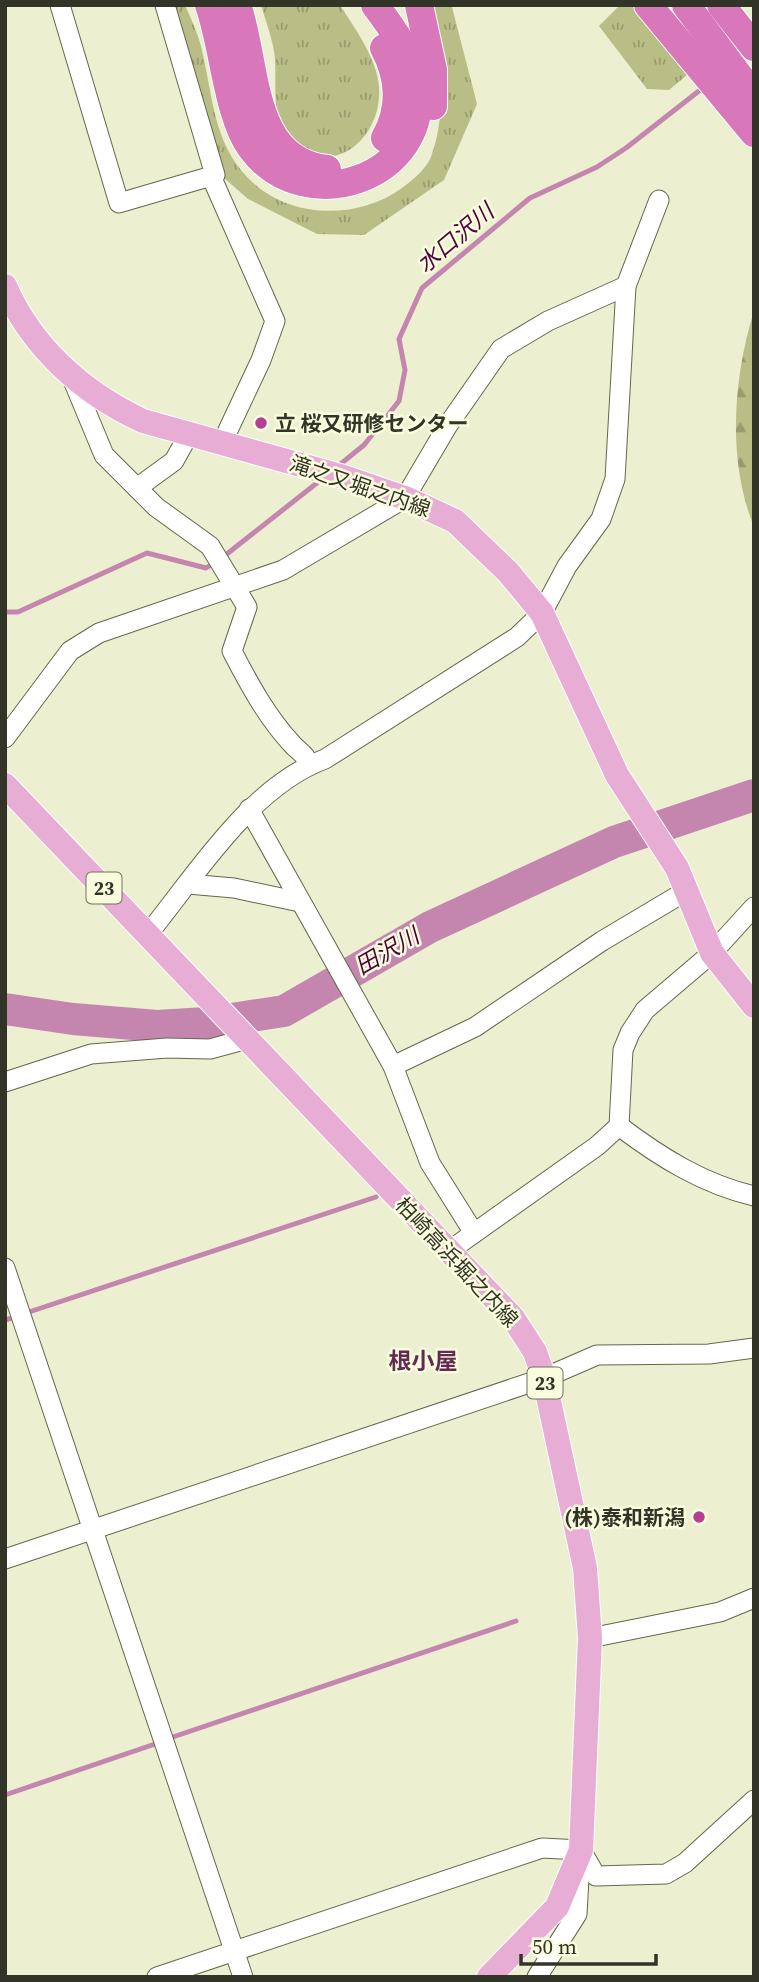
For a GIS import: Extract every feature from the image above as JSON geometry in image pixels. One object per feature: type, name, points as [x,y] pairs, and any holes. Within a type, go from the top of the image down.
[{"type":"highway","points":[[209,5],[242,132],[267,168],[283,184],[299,192],[332,199],[372,192],[401,172],[425,136],[433,109],[433,69],[419,5]]},
{"type":"highway","points":[[237,5],[249,45],[260,104],[272,137],[297,162],[331,170],[347,168],[373,152],[393,125],[397,107],[395,76],[390,60],[358,5]]},
{"type":"highway","points":[[267,168],[304,184],[340,186],[373,174],[399,150],[414,120],[417,87],[406,53],[375,5]]},
{"type":"highway","points":[[648,5],[701,15],[754,47]]},
{"type":"highway","points":[[701,15],[750,117]]},
{"type":"main road","name":"滝之又堀之内線","points":[[5,286],[13,303],[44,348],[72,378],[112,407],[143,421],[344,477],[405,498],[455,521],[508,572],[542,613],[625,787],[682,880],[712,953],[754,1006]]},
{"type":"main road","name":"柏崎高浜堀之内線","points":[[5,785],[513,1318],[535,1352],[544,1378],[585,1568],[590,1638],[581,1850],[557,1907],[489,1977]]},
{"type":"street","points":[[60,5],[119,203],[215,175],[165,5]]},
{"type":"street","points":[[211,176],[275,321],[261,360],[222,443]]},
{"type":"street","points":[[148,934],[249,809],[309,765],[325,759],[496,652],[542,613],[568,566],[601,519],[615,480],[626,286],[659,200]]},
{"type":"street","points":[[5,738],[70,651],[99,634],[209,593],[237,588],[283,570],[405,498],[448,425],[501,349],[548,321],[626,286]]},
{"type":"street","points":[[72,378],[104,455],[156,507],[210,545],[237,588],[247,607],[232,651],[253,691],[293,746],[307,757],[309,765]]},
{"type":"street","points":[[137,488],[173,461],[189,434]]},
{"type":"street","points":[[249,809],[393,1066],[430,1163],[474,1233]]},
{"type":"street","points":[[393,1066],[475,1027],[602,942],[682,880]]},
{"type":"street","points":[[188,884],[234,888],[300,902]]},
{"type":"street","points":[[449,1251],[597,1146],[618,1126],[624,1050],[630,1033],[645,1010],[712,953],[754,907]]},
{"type":"street","points":[[5,1082],[91,1055],[167,1048],[210,1049],[242,1035]]},
{"type":"street","points":[[618,1126],[656,1155],[711,1183],[754,1196]]},
{"type":"street","points":[[5,1268],[243,1977]]},
{"type":"street","points":[[5,1559],[544,1378],[597,1355],[709,1354],[754,1348]]},
{"type":"street","points":[[590,1638],[720,1612],[754,1598]]},
{"type":"street","points":[[581,1850],[596,1876],[666,1874],[685,1863],[754,1800]]},
{"type":"street","points":[[158,1977],[542,1848],[581,1850]]},
{"type":"street","points":[[537,1977],[577,1914],[581,1850]]},
{"type":"green space","points":[[172,5],[185,5],[193,23],[202,49],[216,119],[236,164],[263,191],[302,208],[323,211],[344,210],[384,199],[402,188],[423,170],[429,161],[437,138],[441,100],[429,5],[452,7],[477,104],[444,180],[364,235],[317,234],[248,199],[223,177]]},
{"type":"green space","points":[[261,5],[340,5],[352,24],[370,55],[379,87],[378,106],[373,123],[351,149],[322,157],[306,151],[290,139],[283,129],[276,107],[275,57]]},
{"type":"green space","points":[[620,5],[633,5],[692,71],[669,90],[647,89],[599,26]]},
{"type":"green space","points":[[754,311],[754,527],[745,502],[740,475],[736,419],[741,364]]},
{"type":"waterway","name":"水口沢川","points":[[338,466],[364,445],[399,401],[405,370],[399,339],[422,288],[530,198],[597,167],[626,148],[704,87]]},
{"type":"waterway","name":"水口沢川","points":[[223,557],[322,479]]},
{"type":"waterway","name":"水口沢川","points":[[5,612],[18,612],[147,553],[206,568],[214,563]]},
{"type":"waterway","name":"田沢川","points":[[5,1009],[73,1019],[157,1026],[206,1023],[284,1011],[430,927],[614,842],[754,795]]},
{"type":"waterway","points":[[26,1313],[376,1197]]},
{"type":"waterway","points":[[5,1320],[12,1318]]},
{"type":"waterway","points":[[170,1738],[516,1621]]},
{"type":"waterway","points":[[5,1795],[158,1743]]},
{"type":"place","name":"立 桜又研修センター","points":[[261,423]]},
{"type":"place","name":"(株)泰和新潟","points":[[699,1517]]},
{"type":"district","name":"根小屋","points":[[423,1361]]}]
